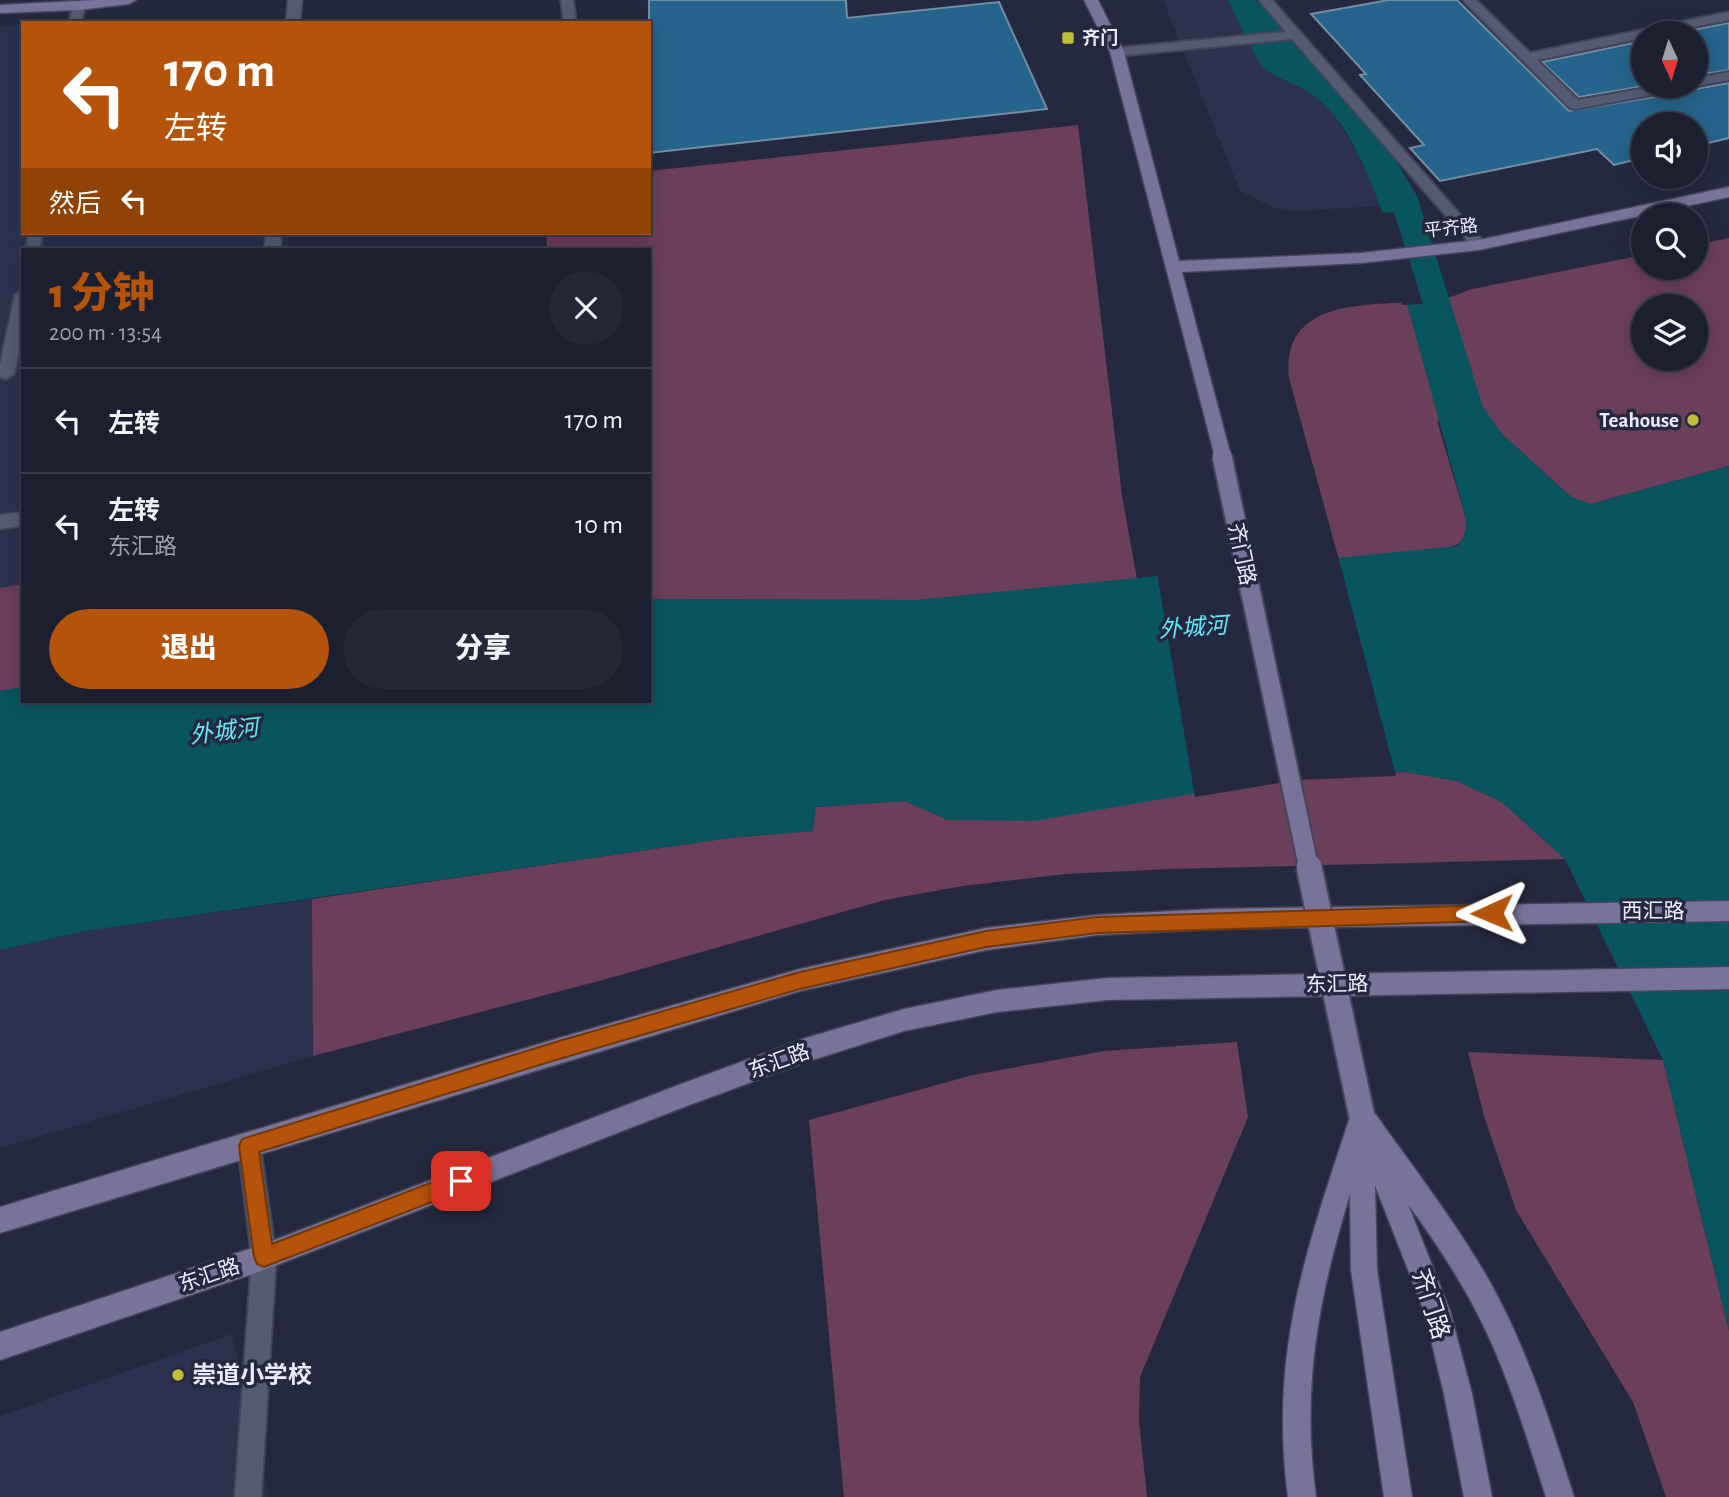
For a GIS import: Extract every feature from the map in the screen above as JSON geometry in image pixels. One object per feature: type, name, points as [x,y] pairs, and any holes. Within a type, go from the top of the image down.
[{"type":"main road","points":[[0,9],[79,6],[129,0]]},
{"type":"main road","name":"齐门路","points":[[1091,0],[1117,52],[1222,456],[1362,1117],[1437,1311],[1458,1394],[1478,1497]]},
{"type":"main road","name":"平齐路","points":[[1173,267],[1361,258],[1479,245],[1729,192]]},
{"type":"main road","name":"西汇路","points":[[249,1146],[559,1050],[800,980],[986,939],[1097,925],[1576,911],[1729,911]]},
{"type":"main road","name":"东汇路","points":[[0,1346],[264,1257],[806,1050],[918,1018],[997,1002],[1107,989],[1729,978]]},
{"type":"main road","points":[[1303,1497],[1296,1386],[1304,1323],[1320,1253],[1362,1117]]},
{"type":"main road","points":[[1362,1117],[1466,1267],[1508,1346],[1536,1419],[1560,1497]]},
{"type":"main road","name":"齐门路","points":[[1362,1117],[1364,1270],[1398,1497]]},
{"type":"main road","points":[[0,1220],[249,1146]]},
{"type":"street","points":[[293,21],[295,0]]},
{"type":"street","points":[[0,522],[21,519]]},
{"type":"lane","points":[[567,0],[570,21]]},
{"type":"lane","points":[[1265,0],[1479,245]]},
{"type":"lane","points":[[1469,0],[1576,105],[1631,95]]},
{"type":"lane","points":[[75,21],[79,6]]},
{"type":"lane","points":[[1706,21],[1729,16]]},
{"type":"lane","points":[[1117,52],[1294,36]]},
{"type":"lane","points":[[1526,58],[1631,37]]},
{"type":"lane","points":[[1708,80],[1729,76]]},
{"type":"lane","points":[[10,374],[21,307]]},
{"type":"lane","points":[[248,1497],[264,1257],[249,1146]]},
{"type":"shaded area","points":[[1163,0],[1228,0],[1263,67],[1304,88],[1331,111],[1360,156],[1380,206],[1295,211],[1273,207],[1240,191]]},
{"type":"shaded area","points":[[21,25],[21,235],[289,235],[288,248],[21,248],[21,584],[0,588],[0,26]]},
{"type":"shaded area","points":[[1078,125],[1122,496],[1137,579],[917,600],[651,599],[651,248],[547,248],[546,235],[651,235],[651,171]]},
{"type":"shaded area","points":[[1729,238],[1729,466],[1591,504],[1571,497],[1502,434],[1483,408],[1437,421],[1466,519],[1465,534],[1460,542],[1447,548],[1339,560],[1289,378],[1291,349],[1302,329],[1320,316],[1343,308],[1446,298],[1472,289],[1631,257],[1631,280],[1708,280],[1708,242]]},
{"type":"shaded area","points":[[21,584],[21,687],[0,691],[0,588]]},
{"type":"shaded area","points":[[1406,772],[1457,781],[1502,802],[1565,859],[1169,869],[1066,874],[963,886],[885,900],[599,981],[313,1056],[312,899],[729,838],[813,831],[815,807],[905,801],[948,820],[1297,776]]},
{"type":"shaded area","points":[[312,899],[313,1056],[0,1148],[0,950],[85,931]]},
{"type":"shaded area","points":[[1237,1042],[1248,1117],[1140,1377],[1139,1421],[1147,1497],[844,1497],[809,1120],[973,1075],[1104,1051]]},
{"type":"shaded area","points":[[1468,1052],[1663,1060],[1729,1331],[1729,1497],[1666,1497],[1633,1402],[1516,1210],[1484,1116]]},
{"type":"shaded area","name":"崇道小学校","points":[[232,1334],[269,1497],[0,1497],[0,1416]]},
{"type":"water","name":"外城河","points":[[1228,0],[1256,0],[1382,137],[1417,196],[1483,407],[1502,434],[1571,497],[1591,504],[1729,466],[1729,1331],[1663,1060],[1565,859],[1502,802],[1457,781],[1406,772],[1297,776],[1034,821],[948,820],[905,801],[816,807],[813,831],[729,838],[85,931],[0,950],[0,691],[21,687],[21,703],[651,703],[651,599],[917,600],[1457,546],[1465,534],[1466,519],[1380,206],[1368,175],[1353,144],[1334,116],[1305,90],[1263,67]]},
{"type":"pier","points":[[1394,212],[1423,304],[1402,305],[1378,213]]},
{"type":"pier","points":[[1338,556],[1396,776],[1297,780],[1195,797],[1157,573]]},
{"type":"building","points":[[649,0],[846,0],[847,18],[999,2],[1047,109],[651,153]]},
{"type":"building","points":[[1389,0],[1457,0],[1569,111],[1648,98],[1708,98],[1708,87],[1729,83],[1729,138],[1708,143],[1708,112],[1631,112],[1631,161],[1614,165],[1597,149],[1440,181],[1410,148],[1424,145],[1360,75],[1366,74],[1311,14]]},
{"type":"building","points":[[1729,23],[1729,70],[1708,73],[1708,27]]},
{"type":"building","points":[[1631,43],[1631,88],[1579,97],[1542,62]]},
{"type":"place","name":"齐门","points":[[1068,38]]},
{"type":"place","name":"Teahouse","points":[[1693,420]]},
{"type":"place","name":"崇道小学校","points":[[178,1375]]},
{"type":"route","points":[[461,1181],[264,1257],[249,1146],[559,1050],[800,980],[986,939],[1097,925],[1213,919],[1492,913]]}]
